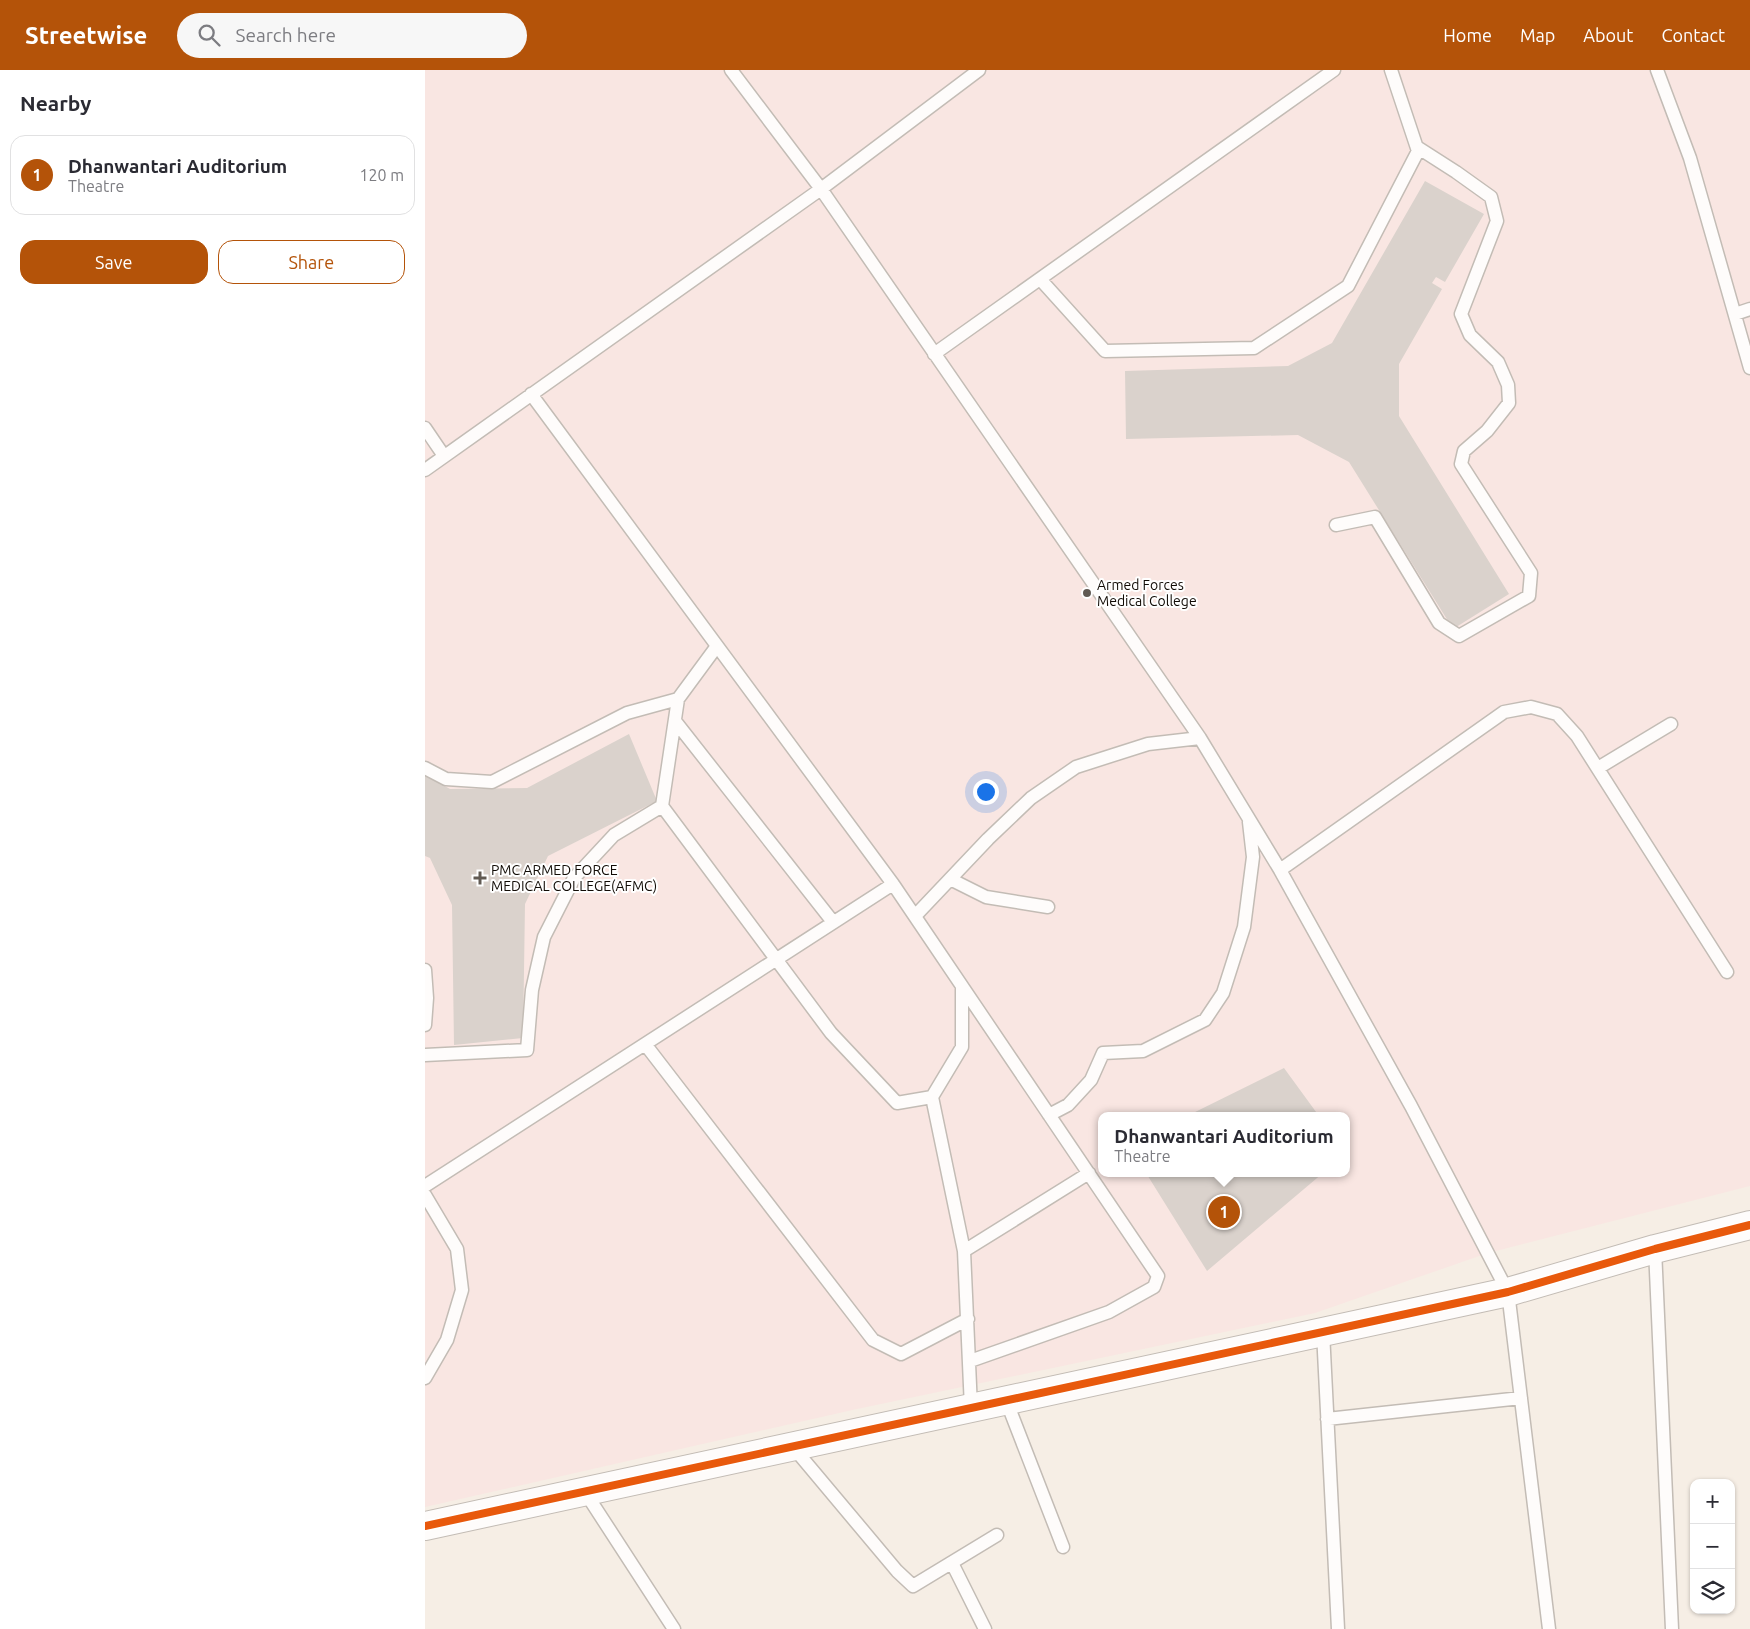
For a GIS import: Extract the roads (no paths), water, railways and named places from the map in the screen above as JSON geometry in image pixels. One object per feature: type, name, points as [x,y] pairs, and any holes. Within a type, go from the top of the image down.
[{"type":"street","points":[[425,1526],[1508,1292],[1750,1224]]},
{"type":"lane","points":[[731,70],[821,189],[1199,738],[1280,870],[1411,1106],[1508,1292],[1549,1629]]},
{"type":"lane","points":[[425,470],[821,189],[979,70]]},
{"type":"lane","points":[[934,354],[1334,70]]},
{"type":"lane","points":[[1040,279],[1105,351],[1254,348],[1348,286],[1418,151],[1391,70]]},
{"type":"lane","points":[[1657,70],[1690,158],[1750,368]]},
{"type":"lane","points":[[1336,525],[1375,517],[1439,623],[1459,636],[1529,596],[1531,573],[1461,464],[1464,451],[1487,431],[1509,403],[1508,385],[1498,362],[1470,335],[1461,314],[1497,221],[1491,197],[1417,146]]},
{"type":"lane","points":[[1735,314],[1750,308]]},
{"type":"lane","points":[[531,394],[893,884],[1158,1276],[1154,1287],[1109,1312],[970,1361]]},
{"type":"lane","points":[[425,428],[444,456]]},
{"type":"lane","points":[[717,646],[678,699],[662,806],[831,1033],[897,1102],[932,1097]]},
{"type":"lane","points":[[425,768],[446,779],[492,782],[627,713],[678,699]]},
{"type":"lane","points":[[1280,870],[1504,712],[1531,707],[1557,714],[1577,736],[1727,972]]},
{"type":"lane","points":[[675,721],[833,922]]},
{"type":"lane","points":[[1598,768],[1671,724]]},
{"type":"lane","points":[[915,916],[987,839],[1031,798],[1076,767],[1147,744],[1199,738]]},
{"type":"lane","points":[[425,1055],[527,1050],[532,990],[544,937],[574,878],[614,835],[662,806]]},
{"type":"lane","points":[[1049,1115],[1068,1105],[1091,1080],[1103,1053],[1143,1051],[1205,1020],[1223,993],[1245,927],[1253,857],[1248,817]]},
{"type":"lane","points":[[950,879],[986,897],[1048,907]]},
{"type":"lane","points":[[425,1186],[893,884]]},
{"type":"lane","points":[[425,970],[427,998],[425,1025]]},
{"type":"lane","points":[[962,986],[962,1047],[932,1097],[964,1251],[971,1408]]},
{"type":"lane","points":[[645,1044],[873,1340],[901,1354],[968,1319]]},
{"type":"lane","points":[[964,1251],[1089,1174]]},
{"type":"lane","points":[[425,1195],[457,1249],[462,1290],[447,1340],[425,1378]]},
{"type":"lane","points":[[1655,1250],[1672,1629]]},
{"type":"lane","points":[[1323,1332],[1338,1629]]},
{"type":"lane","points":[[1327,1419],[1521,1398]]},
{"type":"lane","points":[[1006,1400],[1063,1547]]},
{"type":"lane","points":[[793,1446],[897,1571],[913,1586],[997,1536]]},
{"type":"lane","points":[[585,1492],[674,1629]]},
{"type":"lane","points":[[952,1563],[985,1629]]},
{"type":"place","name":"Armed Forces Medical College","points":[[1087,593]]},
{"type":"place","name":"PMC ARMED FORCE MEDICAL COLLEGE(AFMC)","points":[[480,878]]},
{"type":"place","name":"Dhanwantari Auditorium","points":[[1224,1212]]}]
